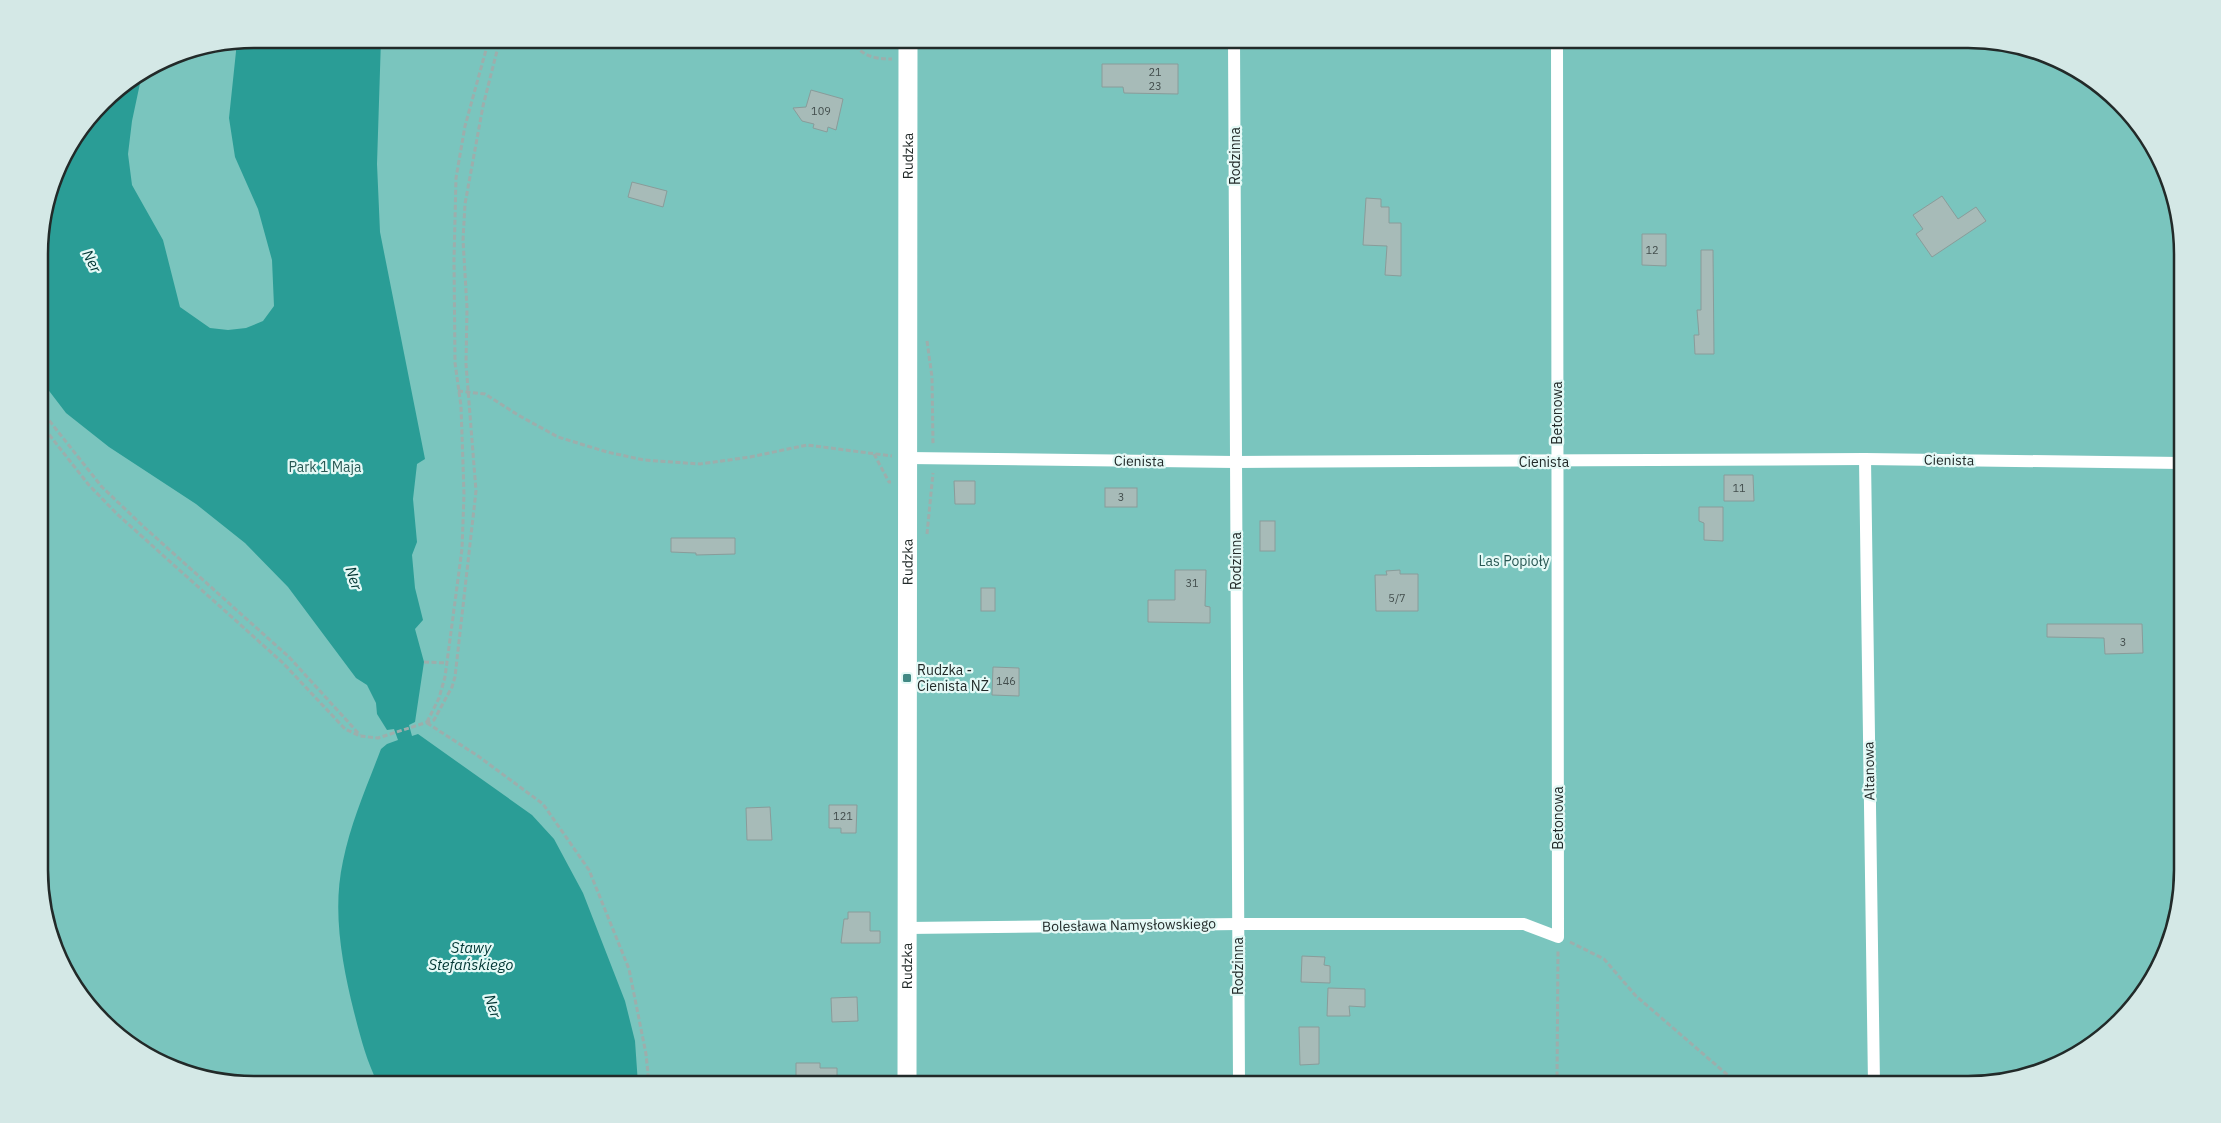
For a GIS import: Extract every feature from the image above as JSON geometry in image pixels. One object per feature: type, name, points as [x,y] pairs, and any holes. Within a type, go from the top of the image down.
[{"type":"street","name":"Rudzka","points":[[907,1076],[908,48]]},
{"type":"street","name":"Rodzinna","points":[[1234,48],[1238,1076]]},
{"type":"street","name":"Betonowa","points":[[1558,48],[1558,937]]},
{"type":"street","name":"Cienista","points":[[908,458],[1235,462],[1557,462],[1865,459],[2174,463]]},
{"type":"street","name":"Altanowa","points":[[1865,459],[1874,1076]]},
{"type":"street","name":"Bolesława Namysłowskiego","points":[[907,928],[1238,924],[1524,924],[1558,937]]},
{"type":"path","points":[[427,723],[442,688],[462,550],[464,494],[455,363],[454,260],[456,178],[463,134],[486,48]]},
{"type":"path","points":[[48,433],[92,488],[117,514],[283,663],[338,724],[360,736],[378,738],[427,723],[437,716],[452,687],[456,668],[476,506],[466,364],[467,282],[463,240],[465,204],[481,115],[498,48]]},
{"type":"path","points":[[856,48],[871,58],[908,59]]},
{"type":"path","points":[[458,391],[486,394],[518,415],[558,437],[607,452],[644,460],[708,463],[750,457],[807,445],[908,458]]},
{"type":"path","points":[[48,419],[102,487],[289,657],[360,736]]},
{"type":"path","points":[[873,454],[889,482]]},
{"type":"path","points":[[424,662],[447,663]]},
{"type":"path","points":[[427,723],[478,756],[543,804],[589,870],[629,969],[646,1054],[648,1076]]},
{"type":"path","points":[[1557,1076],[1558,937],[1604,959],[1636,996],[1729,1076]]},
{"type":"green space","name":"Las Popioły","points":[[240,48],[1981,48],[2008,51],[2047,63],[2071,75],[2093,90],[2131,128],[2146,150],[2158,174],[2172,226],[2174,253],[2174,870],[2170,910],[2158,949],[2146,973],[2131,995],[2113,1015],[2082,1041],[2034,1065],[2008,1072],[1968,1076],[253,1076],[213,1072],[174,1060],[150,1048],[128,1033],[90,995],[75,973],[63,949],[49,897],[48,240],[51,213],[63,174],[82,139],[108,108],[139,82],[174,63],[213,51]]},
{"type":"water","name":"Stawy Stefańskiego","points":[[236,48],[381,48],[377,164],[380,232],[425,459],[417,464],[413,499],[417,542],[412,555],[415,588],[423,620],[415,629],[424,662],[415,722],[409,725],[412,736],[418,734],[532,815],[554,839],[583,893],[625,1001],[635,1041],[637,1076],[374,1076],[364,1049],[342,956],[338,899],[343,861],[355,818],[381,749],[387,744],[398,740],[394,729],[387,730],[377,714],[376,703],[367,685],[356,678],[288,587],[245,543],[196,504],[109,447],[66,413],[48,389],[48,240],[51,213],[58,187],[75,150],[90,128],[108,108],[141,81],[132,121],[128,154],[132,185],[163,240],[180,307],[210,328],[228,330],[246,328],[263,321],[274,306],[272,260],[258,209],[235,157],[229,118]]},
{"type":"building","points":[[1102,64],[1178,64],[1178,94],[1124,93],[1123,87],[1102,87]]},
{"type":"building","points":[[811,90],[843,99],[836,130],[828,127],[827,132],[813,128],[814,124],[802,121],[793,108],[806,107]]},
{"type":"building","points":[[632,182],[667,191],[663,207],[628,197]]},
{"type":"building","points":[[1942,196],[1958,219],[1976,207],[1986,221],[1932,257],[1916,234],[1923,229],[1913,215]]},
{"type":"building","points":[[1366,198],[1381,199],[1381,207],[1389,207],[1389,223],[1401,223],[1401,276],[1385,275],[1387,246],[1363,245]]},
{"type":"building","points":[[1642,234],[1666,234],[1666,266],[1642,265]]},
{"type":"building","points":[[1701,250],[1713,250],[1714,354],[1695,354],[1694,335],[1699,335],[1697,310],[1701,310]]},
{"type":"building","points":[[1724,475],[1753,475],[1754,501],[1724,501]]},
{"type":"building","points":[[954,481],[975,481],[975,504],[955,504]]},
{"type":"building","points":[[1105,488],[1137,488],[1137,507],[1105,507]]},
{"type":"building","points":[[1699,507],[1723,507],[1723,541],[1704,540],[1704,523],[1699,521]]},
{"type":"building","points":[[1260,521],[1275,521],[1275,551],[1260,551]]},
{"type":"building","points":[[671,538],[735,538],[735,554],[696,555],[696,553],[671,552]]},
{"type":"building","points":[[1175,570],[1206,570],[1205,606],[1210,607],[1210,623],[1148,622],[1148,600],[1175,600]]},
{"type":"building","points":[[1400,570],[1400,574],[1418,574],[1418,611],[1376,611],[1375,575],[1387,575],[1386,571]]},
{"type":"building","points":[[981,588],[995,588],[995,611],[981,611]]},
{"type":"building","points":[[2047,624],[2142,624],[2143,653],[2105,654],[2104,638],[2047,637]]},
{"type":"building","points":[[993,667],[1019,668],[1019,696],[992,695]]},
{"type":"building","points":[[829,805],[857,805],[856,833],[841,833],[841,828],[829,828]]},
{"type":"building","points":[[770,807],[772,840],[747,840],[746,808]]},
{"type":"building","points":[[848,912],[870,912],[870,931],[880,931],[880,943],[841,943],[844,919],[848,919]]},
{"type":"building","points":[[1302,956],[1325,957],[1324,965],[1330,966],[1330,983],[1301,982]]},
{"type":"building","points":[[1328,988],[1365,989],[1365,1007],[1349,1006],[1350,1016],[1327,1016]]},
{"type":"building","points":[[857,997],[858,1021],[832,1022],[831,998]]},
{"type":"building","points":[[1299,1027],[1319,1027],[1319,1064],[1300,1065]]},
{"type":"building","points":[[796,1063],[820,1063],[820,1068],[837,1068],[837,1076],[796,1076]]},
{"type":"place","name":"Rudzka - Cienista NŻ","points":[[907,678]]},
{"type":"water label","name":"Ner","points":[[92,261]]},
{"type":"water label","name":"Ner","points":[[354,578]]},
{"type":"water label","name":"Ner","points":[[493,1006]]},
{"type":"park label","name":"Park 1 Maja","points":[[325,467]]}]
